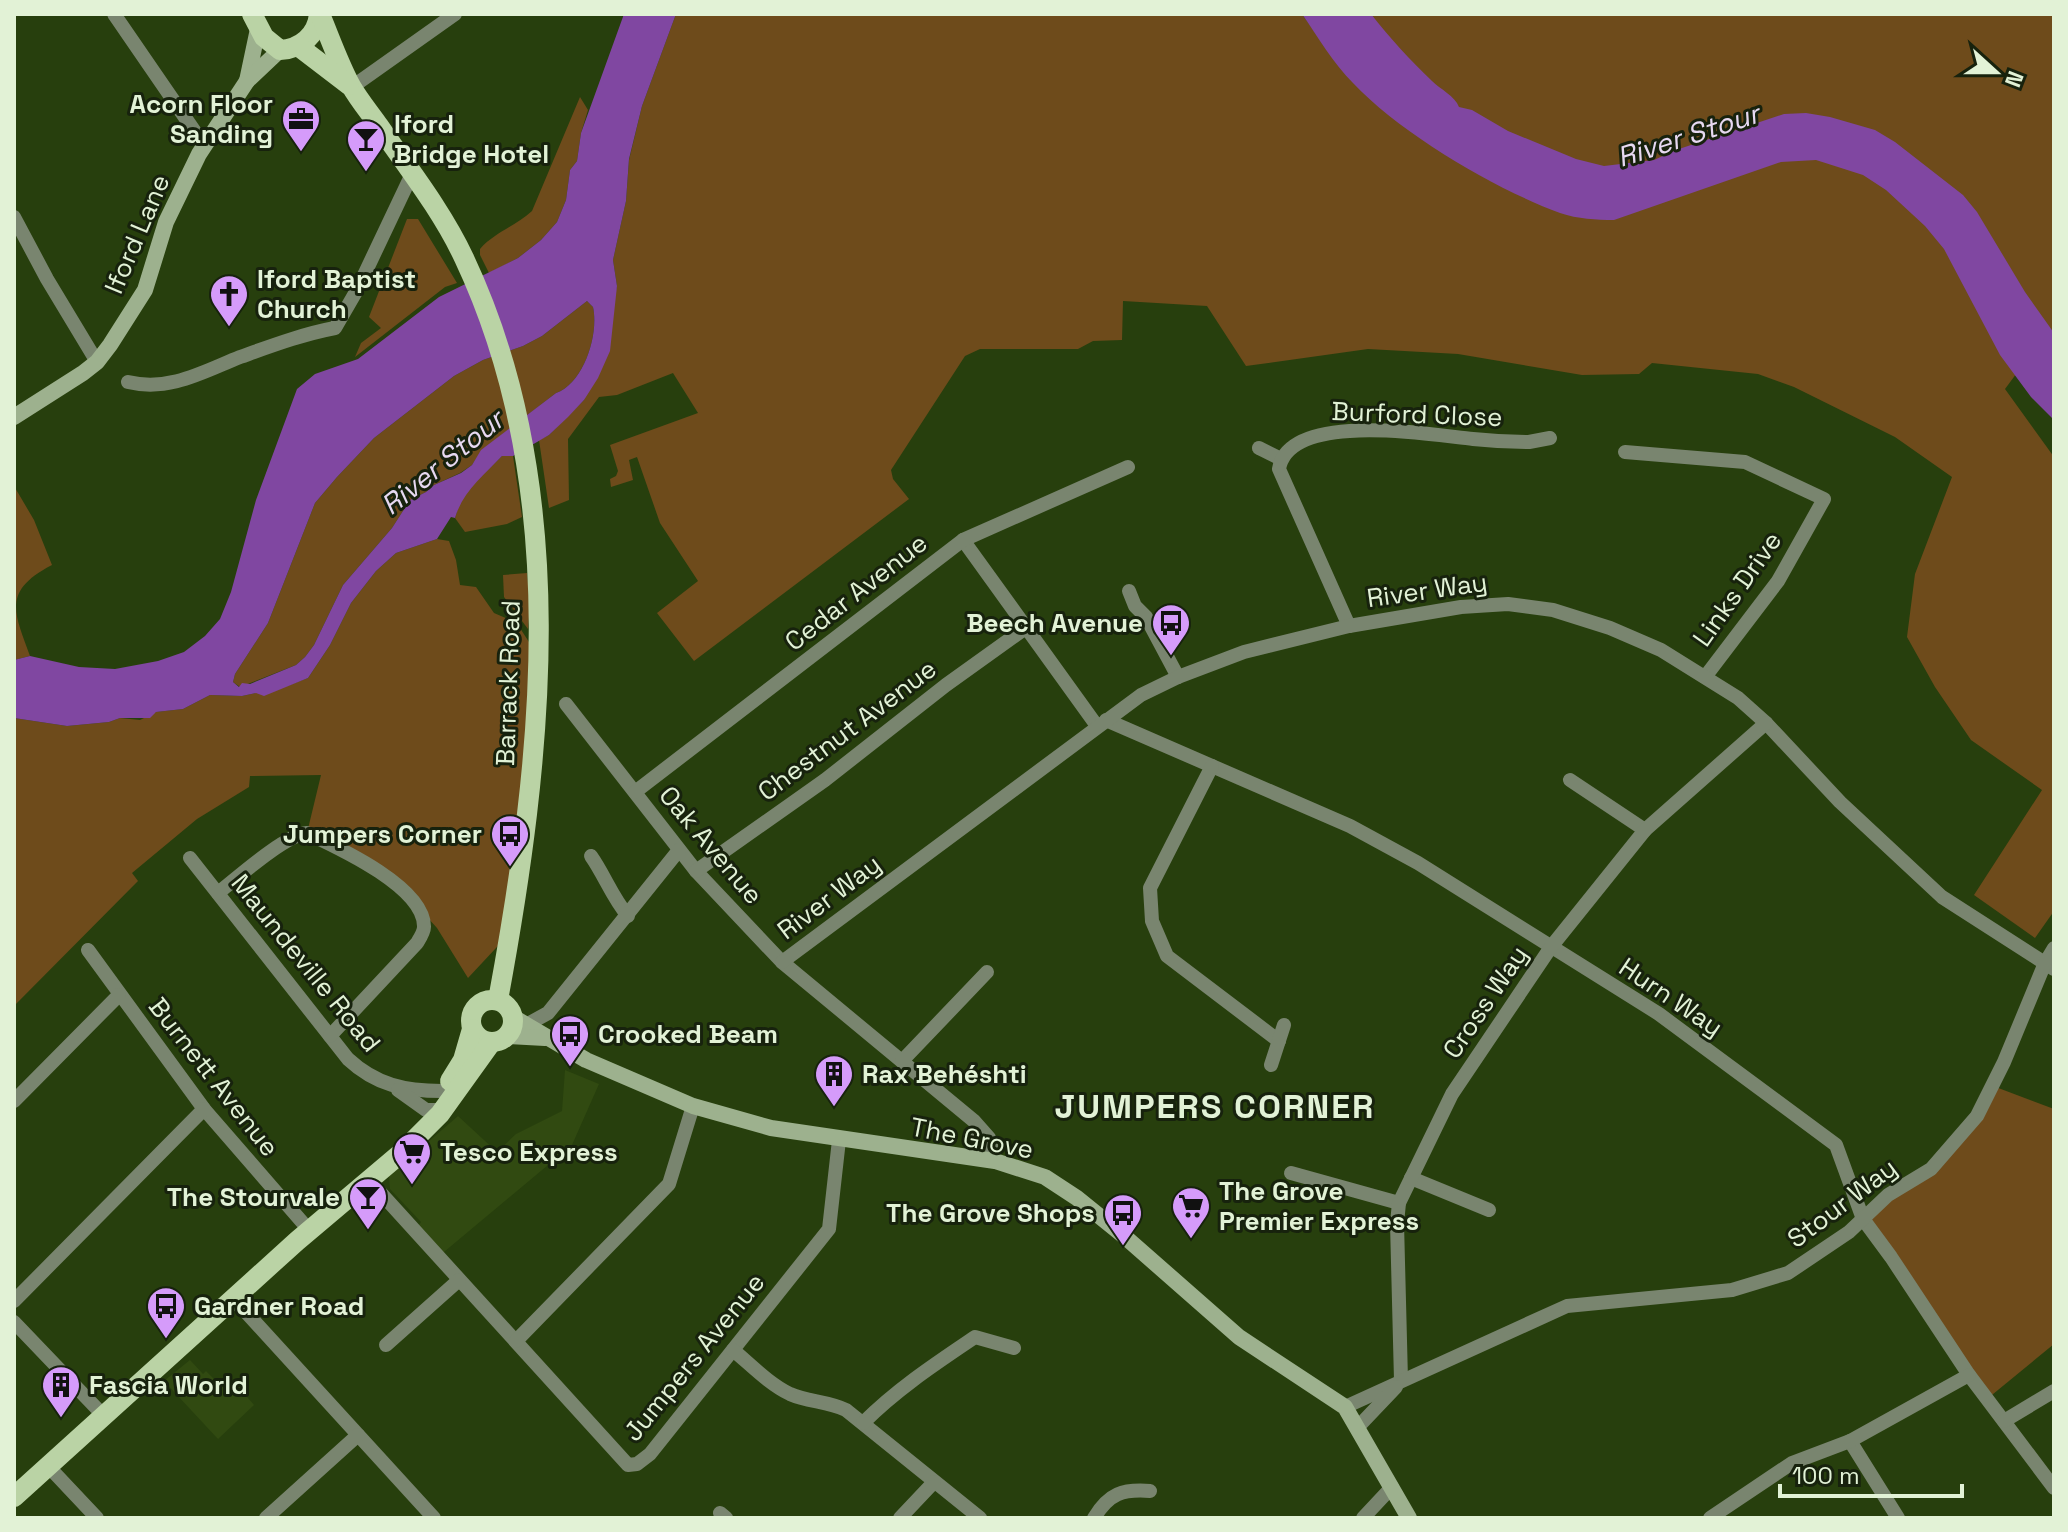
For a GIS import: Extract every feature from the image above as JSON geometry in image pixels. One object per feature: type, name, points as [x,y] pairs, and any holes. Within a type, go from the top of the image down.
[{"type":"main road","points":[[289,48],[309,37],[318,26],[320,14]]},
{"type":"main road","points":[[320,14],[352,87]]},
{"type":"main road","points":[[255,21],[271,45],[289,48],[352,87]]},
{"type":"main road","name":"Barrack Road","points":[[352,87],[412,174],[464,259],[507,369],[517,409],[537,550],[538,666],[533,758],[511,932],[498,1000]]},
{"type":"main road","points":[[14,1497],[368,1179],[510,1030],[510,1010],[498,1000],[482,1001],[476,1006],[463,1060],[437,1104]]},
{"type":"main road","points":[[472,1029],[480,1039],[510,1030]]},
{"type":"street","points":[[114,14],[204,145]]},
{"type":"street","points":[[352,87],[455,14]]},
{"type":"street","name":"Iford Lane","points":[[247,81],[255,21]]},
{"type":"street","name":"Iford Lane","points":[[14,417],[62,389],[97,362],[145,290],[166,222],[204,145],[247,81],[289,48]]},
{"type":"street","points":[[128,382],[175,383],[291,340],[335,328],[357,290],[412,174]]},
{"type":"street","points":[[14,217],[97,362]]},
{"type":"street","name":"Burford Close","points":[[1281,459],[1291,447],[1305,439],[1349,431],[1500,441],[1529,442],[1550,438]]},
{"type":"street","points":[[1259,448],[1281,459],[1279,469],[1349,626]]},
{"type":"street","name":"Links Drive","points":[[1625,452],[1745,462],[1824,499],[1778,581],[1705,677]]},
{"type":"street","name":"Cedar Avenue","points":[[635,792],[963,540],[1128,467]]},
{"type":"street","points":[[963,540],[1102,723]]},
{"type":"street","points":[[1129,591],[1178,677]]},
{"type":"street","name":"River Way","points":[[782,962],[1141,695],[1244,652],[1349,626],[1461,607],[1508,604],[1553,610],[1610,628],[1661,650],[1738,698],[1766,723],[1840,802],[1942,897],[2050,966]]},
{"type":"street","name":"Chestnut Avenue","points":[[696,871],[825,780],[946,685],[1027,627]]},
{"type":"street","name":"Oak Avenue","points":[[566,704],[696,871],[782,962],[979,1128],[989,1138],[995,1161]]},
{"type":"street","name":"Hurn Way","points":[[1102,723],[1212,766],[1350,826],[1418,863],[1659,1014],[1836,1145],[1863,1219],[1969,1375],[2054,1488]]},
{"type":"street","name":"Cross Way","points":[[1401,1380],[1399,1203],[1452,1094],[1551,947],[1645,830],[1766,723]]},
{"type":"street","points":[[1212,766],[1150,888],[1152,921],[1167,956],[1279,1041]]},
{"type":"street","points":[[1570,780],[1645,830]]},
{"type":"street","points":[[218,893],[281,845],[298,834],[307,833],[384,874],[413,901],[422,916],[424,929],[417,943],[330,1036]]},
{"type":"street","points":[[510,1030],[548,1013],[679,850]]},
{"type":"street","points":[[591,856],[607,880],[611,896],[628,916]]},
{"type":"street","name":"Maundeville Road","points":[[190,858],[360,1070],[437,1104]]},
{"type":"street","name":"Stour Way","points":[[1345,1407],[1567,1306],[1732,1290],[1788,1273],[1849,1232],[1888,1195],[1931,1169],[1977,1116],[2050,966],[2054,948]]},
{"type":"street","name":"Burnett Avenue","points":[[88,950],[204,1109],[309,1230]]},
{"type":"street","points":[[902,1061],[987,972]]},
{"type":"street","points":[[14,1101],[119,995]]},
{"type":"street","points":[[1271,1065],[1284,1025]]},
{"type":"street","name":"The Grove","points":[[510,1030],[545,1038]]},
{"type":"street","name":"The Grove","points":[[510,1030],[545,1038],[586,1060],[693,1106],[771,1128],[995,1161],[1060,1185],[1124,1236],[1239,1337],[1345,1407],[1409,1518]]},
{"type":"street","name":"Maundeville Road","points":[[402,1089],[437,1104]]},
{"type":"street","points":[[516,1341],[669,1184],[693,1106]]},
{"type":"street","points":[[14,1301],[204,1109]]},
{"type":"street","points":[[970,1157],[979,1128]]},
{"type":"street","name":"Jumpers Avenue","points":[[368,1179],[628,1465],[637,1464],[650,1454],[829,1229],[839,1140]]},
{"type":"street","points":[[1291,1173],[1399,1203]]},
{"type":"street","points":[[1411,1178],[1489,1210]]},
{"type":"street","points":[[386,1345],[459,1280]]},
{"type":"street","points":[[234,1299],[434,1518]]},
{"type":"street","points":[[14,1322],[103,1415]]},
{"type":"street","points":[[863,1423],[887,1399],[975,1331],[1014,1348]]},
{"type":"street","points":[[733,1350],[785,1392],[832,1403],[863,1423],[980,1518]]},
{"type":"street","points":[[1710,1518],[1792,1463],[1850,1441],[1969,1375]]},
{"type":"street","name":"Stour Way","points":[[1357,1428],[1401,1380]]},
{"type":"street","points":[[2004,1421],[2054,1391]]},
{"type":"street","points":[[266,1518],[358,1435]]},
{"type":"street","points":[[1850,1441],[1898,1518]]},
{"type":"street","points":[[48,1466],[97,1518]]},
{"type":"street","points":[[900,1518],[934,1482]]},
{"type":"street","points":[[1363,1518],[1392,1487]]},
{"type":"street","points":[[1094,1518],[1111,1498],[1127,1489],[1150,1491]]},
{"type":"shaded area","points":[[624,14],[676,14],[642,106],[629,159],[626,201],[613,260],[617,286],[610,351],[584,400],[568,417],[549,435],[513,456],[502,456],[468,492],[455,518],[451,517],[437,539],[396,553],[376,571],[351,603],[330,645],[308,678],[264,696],[256,693],[210,695],[183,709],[156,712],[150,718],[120,718],[67,726],[14,718],[14,660],[30,656],[79,667],[115,669],[158,661],[184,652],[205,636],[220,619],[231,592],[256,500],[297,389],[315,374],[358,359],[439,297],[518,258],[541,240],[557,222],[566,200],[570,170],[577,161],[581,133]],"holes":[[[587,301],[593,307],[594,330],[587,356],[582,369],[566,388],[481,450],[472,465],[461,473],[410,500],[392,528],[343,585],[314,645],[296,665],[250,684],[242,683],[239,687],[233,682],[268,623],[315,503],[374,438],[454,376],[483,360],[542,336]]]},
{"type":"shaded area","points":[[676,14],[1302,14],[1324,45],[1373,14],[2054,14],[2054,333],[2050,328],[2005,389],[2054,457],[2054,911],[2035,938],[1974,895],[2042,790],[1971,740],[1935,687],[1907,637],[1915,574],[1952,477],[1895,437],[1794,387],[1758,374],[1652,363],[1639,374],[1582,375],[1458,354],[1368,349],[1246,366],[1207,306],[1123,301],[1122,340],[1093,341],[1078,349],[980,349],[965,356],[891,470],[893,479],[909,499],[694,661],[657,613],[698,581],[660,523],[637,457],[629,460],[633,480],[611,487],[610,479],[618,471],[610,445],[698,413],[673,373],[617,395],[599,397],[568,439],[569,500],[549,508],[539,440],[549,435],[584,400],[617,286],[613,260],[626,201],[629,160],[642,106]]},
{"type":"shaded area","points":[[1302,14],[1371,14],[1408,57],[1459,107],[1472,110],[1508,131],[1576,159],[1604,166],[1654,160],[1784,114],[1806,113],[1830,117],[1875,130],[1963,195],[2054,333],[2054,420],[2031,397],[2000,355],[1944,249],[1925,226],[1886,190],[1863,175],[1816,160],[1781,162],[1614,220],[1567,215],[1534,203],[1479,175],[1396,121],[1346,75]]},
{"type":"shaded area","points":[[580,97],[588,110],[577,161],[570,170],[566,200],[557,222],[518,258],[489,273],[480,249],[532,211]]},
{"type":"shaded area","points":[[407,219],[418,219],[457,283],[445,287],[355,357],[361,343],[381,328],[369,317]]},
{"type":"shaded area","points":[[587,301],[593,307],[591,343],[582,369],[566,388],[482,450],[472,465],[410,500],[392,528],[343,585],[314,645],[296,665],[240,687],[233,682],[268,623],[315,503],[337,477],[374,438],[454,376],[483,360],[542,336]]},
{"type":"shaded area","points":[[502,456],[513,456],[522,517],[507,524],[465,532],[455,518],[460,501]]},
{"type":"shaded area","points":[[14,486],[34,520],[52,565],[25,584],[19,594],[17,615],[30,656],[14,660]]},
{"type":"shaded area","points":[[437,539],[449,541],[460,585],[476,587],[494,613],[508,619],[512,628],[518,625],[538,656],[511,932],[468,978],[437,928],[400,887],[307,833],[321,775],[250,776],[249,787],[197,819],[132,873],[138,881],[14,1006],[14,718],[67,726],[120,718],[140,720],[156,712],[183,709],[210,695],[242,696],[308,678],[330,645],[351,603],[376,571],[396,553]]},
{"type":"shaded area","points":[[527,573],[530,605],[528,629],[504,597],[503,575]]},
{"type":"shaded area","points":[[565,1070],[599,1084],[572,1145],[438,1257],[414,1231],[421,1222],[390,1189],[389,1176],[458,1116],[497,1152],[516,1134],[562,1111]]},
{"type":"shaded area","points":[[1993,1086],[2054,1109],[2054,1344],[1987,1399],[1863,1219],[1931,1169]]},
{"type":"shaded area","points":[[190,1360],[221,1386],[231,1378],[254,1405],[218,1439],[164,1381]]},
{"type":"place","name":"Acorn Floor Sanding","points":[[301,153]]},
{"type":"place","name":"Iford Bridge Hotel","points":[[366,173]]},
{"type":"place","name":"Iford Baptist Church","points":[[229,328]]},
{"type":"place","name":"Beech Avenue","points":[[1171,657]]},
{"type":"place","name":"Jumpers Corner","points":[[510,868]]},
{"type":"place","name":"Crooked Beam","points":[[570,1068]]},
{"type":"place","name":"Rax Behéshti","points":[[834,1108]]},
{"type":"place","name":"Tesco Express","points":[[412,1186]]},
{"type":"place","name":"The Stourvale","points":[[368,1231]]},
{"type":"place","name":"The Grove Premier Express","points":[[1191,1240]]},
{"type":"place","name":"The Grove Shops","points":[[1123,1247]]},
{"type":"place","name":"Gardner Road","points":[[166,1340]]},
{"type":"place","name":"Fascia World","points":[[61,1419]]},
{"type":"district","name":"JUMPERS CORNER","points":[[1215,1106]]},
{"type":"water label","name":"River Stour","points":[[1688,135]]},
{"type":"water label","name":"River Stour","points":[[442,462]]}]
